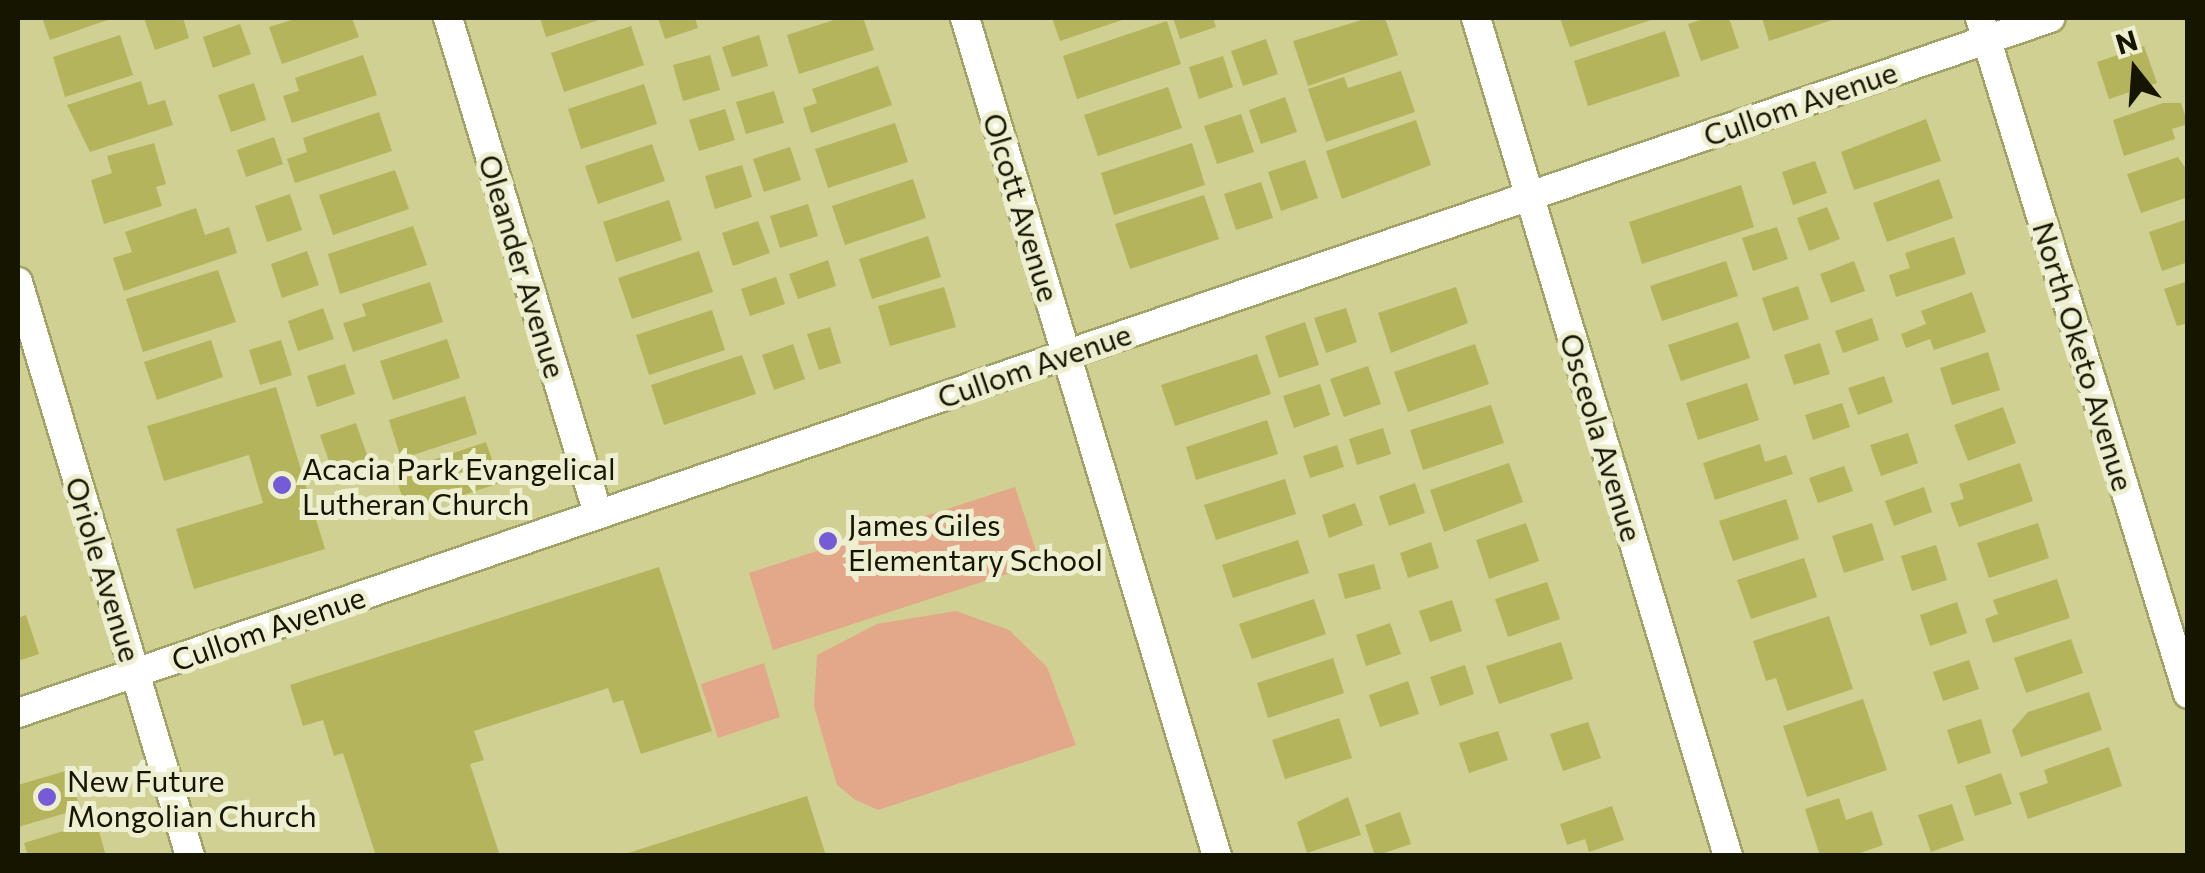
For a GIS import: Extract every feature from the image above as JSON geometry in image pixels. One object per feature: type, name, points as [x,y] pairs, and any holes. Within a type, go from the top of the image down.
[{"type":"street","name":"Oleander Avenue","points":[[448,18],[598,514]]},
{"type":"street","name":"Olcott Avenue","points":[[965,18],[1217,856]]},
{"type":"street","name":"Osceola Avenue","points":[[1476,18],[1728,856]]},
{"type":"street","name":"Cullom Avenue","points":[[18,713],[1530,196],[1983,28],[2050,18]]},
{"type":"street","name":"North Oketo Avenue","points":[[1983,28],[2188,694]]},
{"type":"street","name":"Oriole Avenue","points":[[18,282],[190,856]]},
{"type":"shaded area","points":[[1015,487],[1040,563],[773,650],[749,573]]},
{"type":"shaded area","points":[[956,611],[1009,630],[1047,667],[1076,745],[878,810],[854,799],[837,785],[814,706],[817,655],[877,624]]},
{"type":"shaded area","points":[[764,663],[780,717],[718,738],[701,684]]},
{"type":"building","points":[[42,18],[113,18],[50,40]]},
{"type":"building","points":[[144,18],[183,18],[189,38],[155,50]]},
{"type":"building","points":[[298,18],[352,18],[359,37],[282,64],[269,27]]},
{"type":"building","points":[[540,18],[605,18],[546,37]]},
{"type":"building","points":[[658,18],[695,18],[698,28],[665,39]]},
{"type":"building","points":[[840,18],[863,18],[874,50],[799,74],[787,35]]},
{"type":"building","points":[[1052,18],[1128,18],[1060,41]]},
{"type":"building","points":[[1173,18],[1213,18],[1216,27],[1180,39]]},
{"type":"building","points":[[1368,18],[1385,18],[1398,55],[1308,86],[1293,41]]},
{"type":"building","points":[[1560,18],[1657,18],[1570,47]]},
{"type":"building","points":[[1707,18],[1729,18],[1739,48],[1701,61],[1688,24]]},
{"type":"building","points":[[1762,18],[1838,18],[1769,41]]},
{"type":"building","points":[[1167,21],[1181,64],[1077,99],[1063,56]]},
{"type":"building","points":[[240,24],[251,54],[213,68],[203,37]]},
{"type":"building","points":[[631,26],[644,65],[564,92],[551,53]]},
{"type":"building","points":[[1665,31],[1680,76],[1588,106],[1574,61]]},
{"type":"building","points":[[120,35],[133,75],[65,97],[53,57]]},
{"type":"building","points":[[759,35],[768,66],[732,77],[722,47]]},
{"type":"building","points":[[1266,39],[1278,74],[1243,86],[1231,51]]},
{"type":"building","points":[[2144,46],[2157,83],[2109,99],[2097,62]]},
{"type":"building","points":[[363,55],[377,95],[292,123],[283,96],[299,91],[295,78]]},
{"type":"building","points":[[710,55],[720,90],[683,101],[673,65]]},
{"type":"building","points":[[1223,56],[1233,87],[1199,99],[1189,67]]},
{"type":"building","points":[[878,66],[892,105],[811,133],[803,108],[817,103],[812,89]]},
{"type":"building","points":[[1401,71],[1415,112],[1326,142],[1308,89],[1344,77],[1348,88]]},
{"type":"building","points":[[141,81],[148,105],[165,100],[173,125],[90,152],[67,105]]},
{"type":"building","points":[[254,83],[266,120],[231,132],[218,95]]},
{"type":"building","points":[[644,84],[657,124],[581,149],[568,109]]},
{"type":"building","points":[[1168,87],[1182,128],[1098,156],[1084,115]]},
{"type":"building","points":[[774,91],[784,123],[746,134],[736,102]]},
{"type":"building","points":[[1285,97],[1297,132],[1261,144],[1249,110]]},
{"type":"building","points":[[2163,103],[2181,103],[2188,124],[2172,129],[2175,139],[2124,156],[2113,120]]},
{"type":"building","points":[[725,109],[735,140],[699,151],[689,120]]},
{"type":"building","points":[[379,112],[392,151],[295,183],[287,159],[307,152],[303,138]]},
{"type":"building","points":[[1241,114],[1254,152],[1217,164],[1204,126]]},
{"type":"building","points":[[1926,119],[1941,161],[1854,190],[1841,152]]},
{"type":"building","points":[[1416,120],[1431,165],[1342,199],[1326,151]]},
{"type":"building","points":[[895,123],[908,162],[828,188],[815,149]]},
{"type":"building","points":[[274,137],[283,164],[246,177],[237,150]]},
{"type":"building","points":[[154,143],[166,184],[156,187],[162,206],[104,224],[91,180],[112,173],[107,156]]},
{"type":"building","points":[[1192,143],[1205,185],[1114,215],[1101,173]]},
{"type":"building","points":[[652,144],[665,181],[598,204],[585,166]]},
{"type":"building","points":[[790,147],[801,180],[764,192],[753,159]]},
{"type":"building","points":[[2178,157],[2188,172],[2188,197],[2141,213],[2127,174]]},
{"type":"building","points":[[1305,160],[1318,198],[1281,211],[1268,172]]},
{"type":"building","points":[[1815,161],[1827,193],[1793,205],[1782,172]]},
{"type":"building","points":[[742,165],[752,197],[715,209],[705,176]]},
{"type":"building","points":[[395,170],[409,209],[333,235],[319,195]]},
{"type":"building","points":[[913,179],[926,218],[845,245],[832,206]]},
{"type":"building","points":[[1939,179],[1953,218],[1887,242],[1873,203]]},
{"type":"building","points":[[1261,182],[1273,218],[1236,230],[1224,194]]},
{"type":"building","points":[[1741,185],[1754,227],[1642,264],[1629,222]]},
{"type":"building","points":[[290,194],[302,230],[267,242],[255,206]]},
{"type":"building","points":[[1204,195],[1219,239],[1130,269],[1115,224]]},
{"type":"building","points":[[669,200],[682,240],[616,262],[603,222]]},
{"type":"building","points":[[808,204],[818,236],[780,248],[770,216]]},
{"type":"building","points":[[1827,207],[1840,239],[1809,251],[1797,218]]},
{"type":"building","points":[[196,208],[205,235],[229,227],[237,253],[124,291],[113,258],[132,252],[125,232]]},
{"type":"building","points":[[2188,219],[2188,262],[2162,271],[2149,232]]},
{"type":"building","points":[[758,221],[770,253],[733,266],[722,233]]},
{"type":"building","points":[[413,226],[427,265],[340,294],[328,254]]},
{"type":"building","points":[[1777,227],[1788,259],[1753,271],[1742,238]]},
{"type":"building","points":[[928,236],[941,277],[872,299],[859,259]]},
{"type":"building","points":[[1954,237],[1966,274],[1896,297],[1889,275],[1910,268],[1905,253]]},
{"type":"building","points":[[307,251],[319,285],[282,298],[271,264]]},
{"type":"building","points":[[699,251],[713,292],[632,319],[618,278]]},
{"type":"building","points":[[828,260],[836,286],[798,299],[789,274]]},
{"type":"building","points":[[1726,261],[1738,296],[1662,321],[1650,286]]},
{"type":"building","points":[[1854,261],[1865,291],[1831,303],[1820,274]]},
{"type":"building","points":[[218,270],[236,322],[143,352],[126,299]]},
{"type":"building","points":[[776,277],[785,304],[750,316],[741,289]]},
{"type":"building","points":[[2188,281],[2188,323],[2177,326],[2164,289]]},
{"type":"building","points":[[430,282],[443,322],[353,352],[343,323],[366,316],[362,304]]},
{"type":"building","points":[[1798,286],[1809,319],[1773,331],[1762,298]]},
{"type":"building","points":[[944,287],[956,327],[890,346],[878,306]]},
{"type":"building","points":[[1456,287],[1468,323],[1391,353],[1378,313]]},
{"type":"building","points":[[1972,292],[1986,332],[1934,350],[1930,339],[1906,348],[1901,334],[1926,324],[1921,311]]},
{"type":"building","points":[[323,308],[334,339],[298,351],[288,321]]},
{"type":"building","points":[[1346,308],[1357,342],[1326,353],[1314,318]]},
{"type":"building","points":[[712,310],[725,350],[649,375],[636,335]]},
{"type":"building","points":[[1872,318],[1879,340],[1843,353],[1835,331]]},
{"type":"building","points":[[1305,322],[1319,365],[1279,378],[1265,336]]},
{"type":"building","points":[[1738,322],[1750,358],[1681,381],[1668,345]]},
{"type":"building","points":[[830,327],[841,363],[819,370],[807,334]]},
{"type":"building","points":[[447,339],[460,378],[393,400],[380,361]]},
{"type":"building","points":[[211,340],[223,377],[157,400],[144,362]]},
{"type":"building","points":[[281,340],[292,375],[260,385],[249,350]]},
{"type":"building","points":[[1820,343],[1830,374],[1794,385],[1784,355]]},
{"type":"building","points":[[793,344],[805,379],[774,390],[762,355]]},
{"type":"building","points":[[1475,344],[1489,384],[1408,412],[1394,372]]},
{"type":"building","points":[[1988,352],[2000,390],[1952,405],[1940,368]]},
{"type":"building","points":[[1257,354],[1271,394],[1175,426],[1161,385]]},
{"type":"building","points":[[742,355],[756,394],[664,425],[651,385]]},
{"type":"building","points":[[345,364],[355,394],[317,407],[307,376]]},
{"type":"building","points":[[1368,366],[1381,404],[1344,417],[1330,379]]},
{"type":"building","points":[[1884,376],[1893,402],[1858,415],[1848,388]]},
{"type":"building","points":[[1747,383],[1759,420],[1698,440],[1686,403]]},
{"type":"building","points":[[1320,384],[1330,415],[1294,428],[1283,396]]},
{"type":"building","name":"Acacia Park Evangelical Lutheran Church","points":[[276,387],[325,549],[194,589],[176,529],[263,503],[249,455],[164,481],[147,426]]},
{"type":"building","points":[[465,396],[477,434],[401,459],[389,420]]},
{"type":"building","points":[[1842,403],[1850,427],[1813,440],[1805,415]]},
{"type":"building","points":[[1491,405],[1504,443],[1423,470],[1410,430]]},
{"type":"building","points":[[2003,407],[2016,443],[1968,461],[1954,425]]},
{"type":"building","points":[[1267,420],[1278,454],[1196,480],[1186,447]]},
{"type":"building","points":[[356,423],[368,458],[332,470],[320,435]]},
{"type":"building","points":[[1383,428],[1391,454],[1357,465],[1349,439]]},
{"type":"building","points":[[1908,433],[1918,463],[1881,476],[1870,445]]},
{"type":"building","points":[[486,442],[500,483],[408,513],[394,473]]},
{"type":"building","points":[[1760,444],[1765,462],[1786,455],[1793,474],[1715,500],[1703,463]]},
{"type":"building","points":[[1337,445],[1344,467],[1310,478],[1303,456]]},
{"type":"building","points":[[1509,463],[1523,502],[1444,532],[1430,490]]},
{"type":"building","points":[[2020,463],[2033,501],[1959,527],[1950,503],[1964,499],[1959,484]]},
{"type":"building","points":[[1844,466],[1853,491],[1818,503],[1809,478]]},
{"type":"building","points":[[1285,479],[1296,514],[1216,540],[1204,505]]},
{"type":"building","points":[[1415,483],[1425,513],[1389,526],[1379,496]]},
{"type":"building","points":[[1924,487],[1932,512],[1894,526],[1885,501]]},
{"type":"building","points":[[1786,499],[1799,539],[1733,561],[1719,521]]},
{"type":"building","points":[[1355,503],[1363,525],[1329,538],[1322,515]]},
{"type":"building","points":[[1526,523],[1539,561],[1489,579],[1476,540]]},
{"type":"building","points":[[1872,523],[1884,560],[1844,573],[1832,536]]},
{"type":"building","points":[[2038,523],[2049,558],[1989,578],[1977,543]]},
{"type":"building","points":[[1298,540],[1309,573],[1233,598],[1222,565]]},
{"type":"building","points":[[1431,542],[1439,568],[1408,578],[1400,553]]},
{"type":"building","points":[[1936,545],[1947,580],[1912,591],[1901,556]]},
{"type":"building","points":[[1804,558],[1817,597],[1751,619],[1737,580]]},
{"type":"building","points":[[1374,564],[1381,589],[1345,599],[1338,574]]},
{"type":"building","points":[[659,567],[712,731],[641,754],[623,700],[613,703],[608,688],[474,731],[484,760],[470,764],[500,856],[376,856],[343,753],[334,756],[323,720],[303,726],[290,685]]},
{"type":"building","points":[[2057,579],[2070,618],[1993,643],[1985,619],[1998,614],[1993,600]]},
{"type":"building","points":[[1547,582],[1560,619],[1508,637],[1495,599]]},
{"type":"building","points":[[1314,599],[1326,634],[1252,659],[1239,624]]},
{"type":"building","points":[[1452,600],[1462,631],[1430,642],[1419,611]]},
{"type":"building","points":[[1957,602],[1967,633],[1930,646],[1920,615]]},
{"type":"building","points":[[26,615],[39,654],[18,661],[18,618]]},
{"type":"building","points":[[1829,616],[1853,689],[1787,711],[1776,678],[1766,681],[1753,641]]},
{"type":"building","points":[[1390,623],[1401,654],[1366,666],[1356,635]]},
{"type":"building","points":[[2071,639],[2083,673],[2026,693],[2014,658]]},
{"type":"building","points":[[1561,642],[1573,679],[1499,704],[1486,666]]},
{"type":"building","points":[[1333,658],[1344,693],[1268,718],[1257,683]]},
{"type":"building","points":[[1969,660],[1979,689],[1943,701],[1933,672]]},
{"type":"building","points":[[1465,665],[1474,694],[1440,706],[1430,677]]},
{"type":"building","points":[[1408,681],[1419,714],[1380,727],[1369,695]]},
{"type":"building","points":[[2089,692],[2102,730],[2021,757],[2012,730],[2028,712]]},
{"type":"building","points":[[1863,699],[1887,770],[1807,797],[1783,726]]},
{"type":"building","points":[[1339,718],[1352,758],[1285,779],[1272,740]]},
{"type":"building","points":[[1981,719],[1991,753],[1958,764],[1947,730]]},
{"type":"building","points":[[1588,722],[1601,758],[1563,771],[1550,734]]},
{"type":"building","points":[[1498,731],[1508,760],[1469,773],[1459,743]]},
{"type":"building","points":[[2109,747],[2122,786],[2028,819],[2019,793],[2048,783],[2044,770]]},
{"type":"building","name":"New Future Mongolian Church","points":[[69,770],[80,809],[18,827],[18,785]]},
{"type":"building","points":[[2001,773],[2012,804],[1975,816],[1965,786]]},
{"type":"building","points":[[807,796],[826,856],[622,855]]},
{"type":"building","points":[[1348,797],[1361,835],[1307,853],[1297,822]]},
{"type":"building","points":[[1839,798],[1846,820],[1872,811],[1883,845],[1852,856],[1820,856],[1805,809]]},
{"type":"building","points":[[1952,804],[1964,840],[1931,852],[1918,815]]},
{"type":"building","points":[[1612,806],[1624,840],[1589,852],[1585,839],[1567,845],[1560,824]]},
{"type":"building","points":[[1400,812],[1411,844],[1375,856],[1365,825]]},
{"type":"building","points":[[96,821],[106,856],[28,856],[24,843]]},
{"type":"place","name":"Acacia Park Evangelical Lutheran Church","points":[[282,485]]},
{"type":"place","name":"James Giles Elementary School","points":[[828,541]]},
{"type":"place","name":"New Future Mongolian Church","points":[[47,797]]}]
